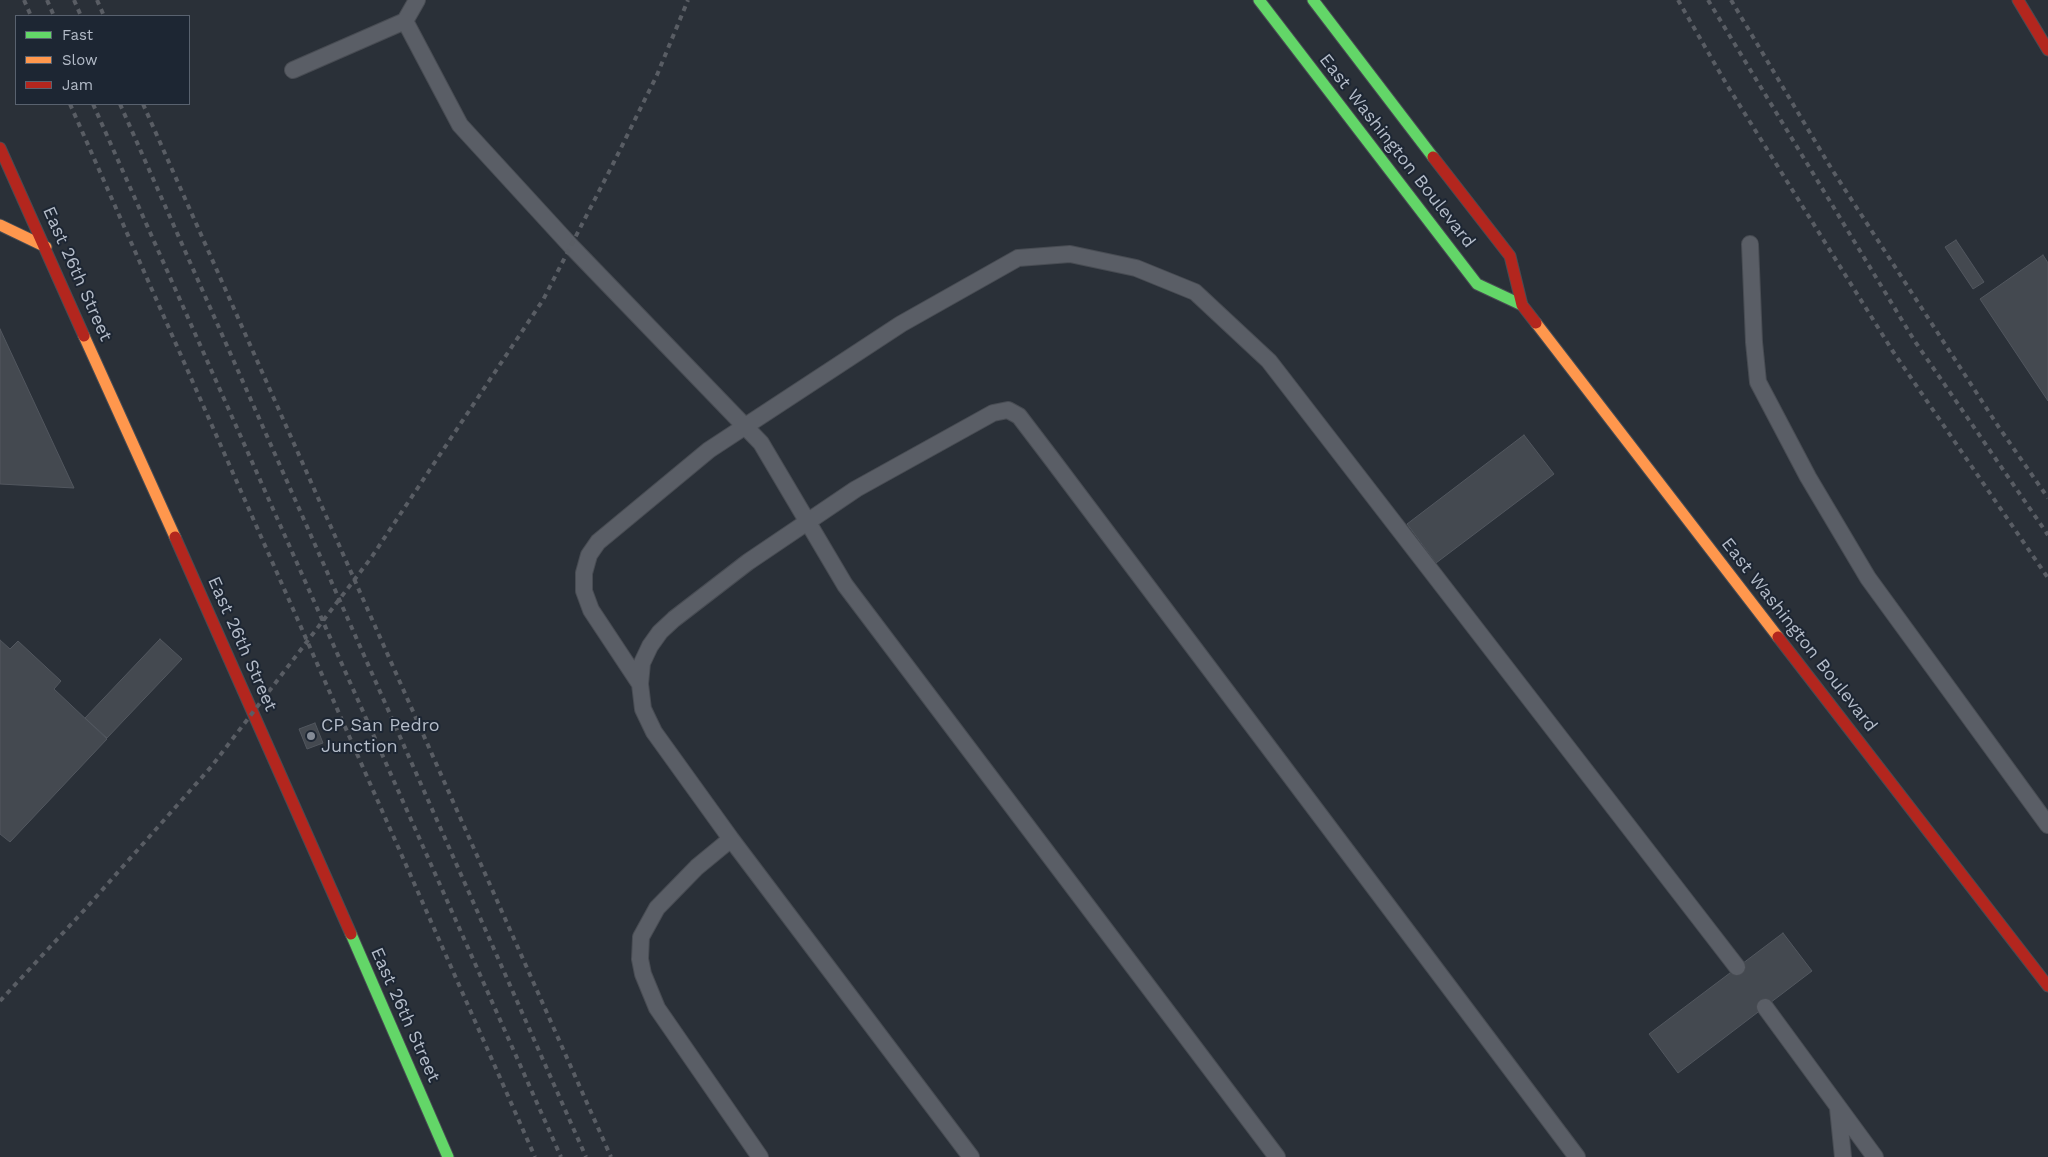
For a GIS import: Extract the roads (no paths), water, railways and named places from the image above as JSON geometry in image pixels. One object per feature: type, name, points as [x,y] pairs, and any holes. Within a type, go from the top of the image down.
[{"type":"main road","name":"East Washington Boulevard","points":[[1259,0],[1477,284],[1522,305]]},
{"type":"main road","name":"East Washington Boulevard","points":[[1313,0],[1510,256],[1522,305],[2048,986]]},
{"type":"main road","points":[[2018,0],[2048,50]]},
{"type":"main road","name":"East 26th Street","points":[[0,148],[245,692],[448,1157]]},
{"type":"main road","points":[[0,224],[46,247]]},
{"type":"lane","points":[[293,70],[405,21],[417,0]]},
{"type":"lane","points":[[405,21],[460,124],[571,246],[761,443],[845,585],[1277,1157]]},
{"type":"lane","points":[[1750,244],[1754,342],[1758,382],[1808,476],[1868,578],[2048,825]]},
{"type":"lane","points":[[640,684],[591,610],[584,591],[584,573],[589,555],[598,542],[709,450],[901,324],[1018,258],[1070,254],[1136,268],[1195,292],[1269,361],[1737,967]]},
{"type":"lane","points":[[971,1157],[654,732],[643,709],[640,684],[642,663],[650,646],[660,632],[748,562],[856,489],[993,413],[1008,410],[1019,416],[1578,1157]]},
{"type":"lane","points":[[732,839],[697,867],[657,908],[641,937],[640,959],[643,974],[657,1008],[760,1157]]},
{"type":"lane","points":[[1765,1007],[1875,1157]]},
{"type":"lane","points":[[1838,1106],[1843,1157]]},
{"type":"railway","points":[[24,0],[31,15]]},
{"type":"railway","points":[[47,0],[54,15]]},
{"type":"railway","points":[[74,0],[81,15]]},
{"type":"railway","points":[[97,0],[104,15]]},
{"type":"railway","points":[[0,1001],[88,906],[211,767],[371,558],[543,300],[657,75],[688,0]]},
{"type":"railway","points":[[1678,0],[1727,85],[1892,350],[2048,578]]},
{"type":"railway","points":[[1708,0],[1914,340],[2048,535]]},
{"type":"railway","points":[[1731,0],[1831,168],[1998,426],[2048,498]]},
{"type":"railway","points":[[70,105],[535,1157]]},
{"type":"railway","points":[[93,105],[561,1157]]},
{"type":"railway","points":[[120,105],[586,1157]]},
{"type":"railway","points":[[143,105],[611,1157]]},
{"type":"place","name":"CP San Pedro Junction","points":[[311,736]]}]
